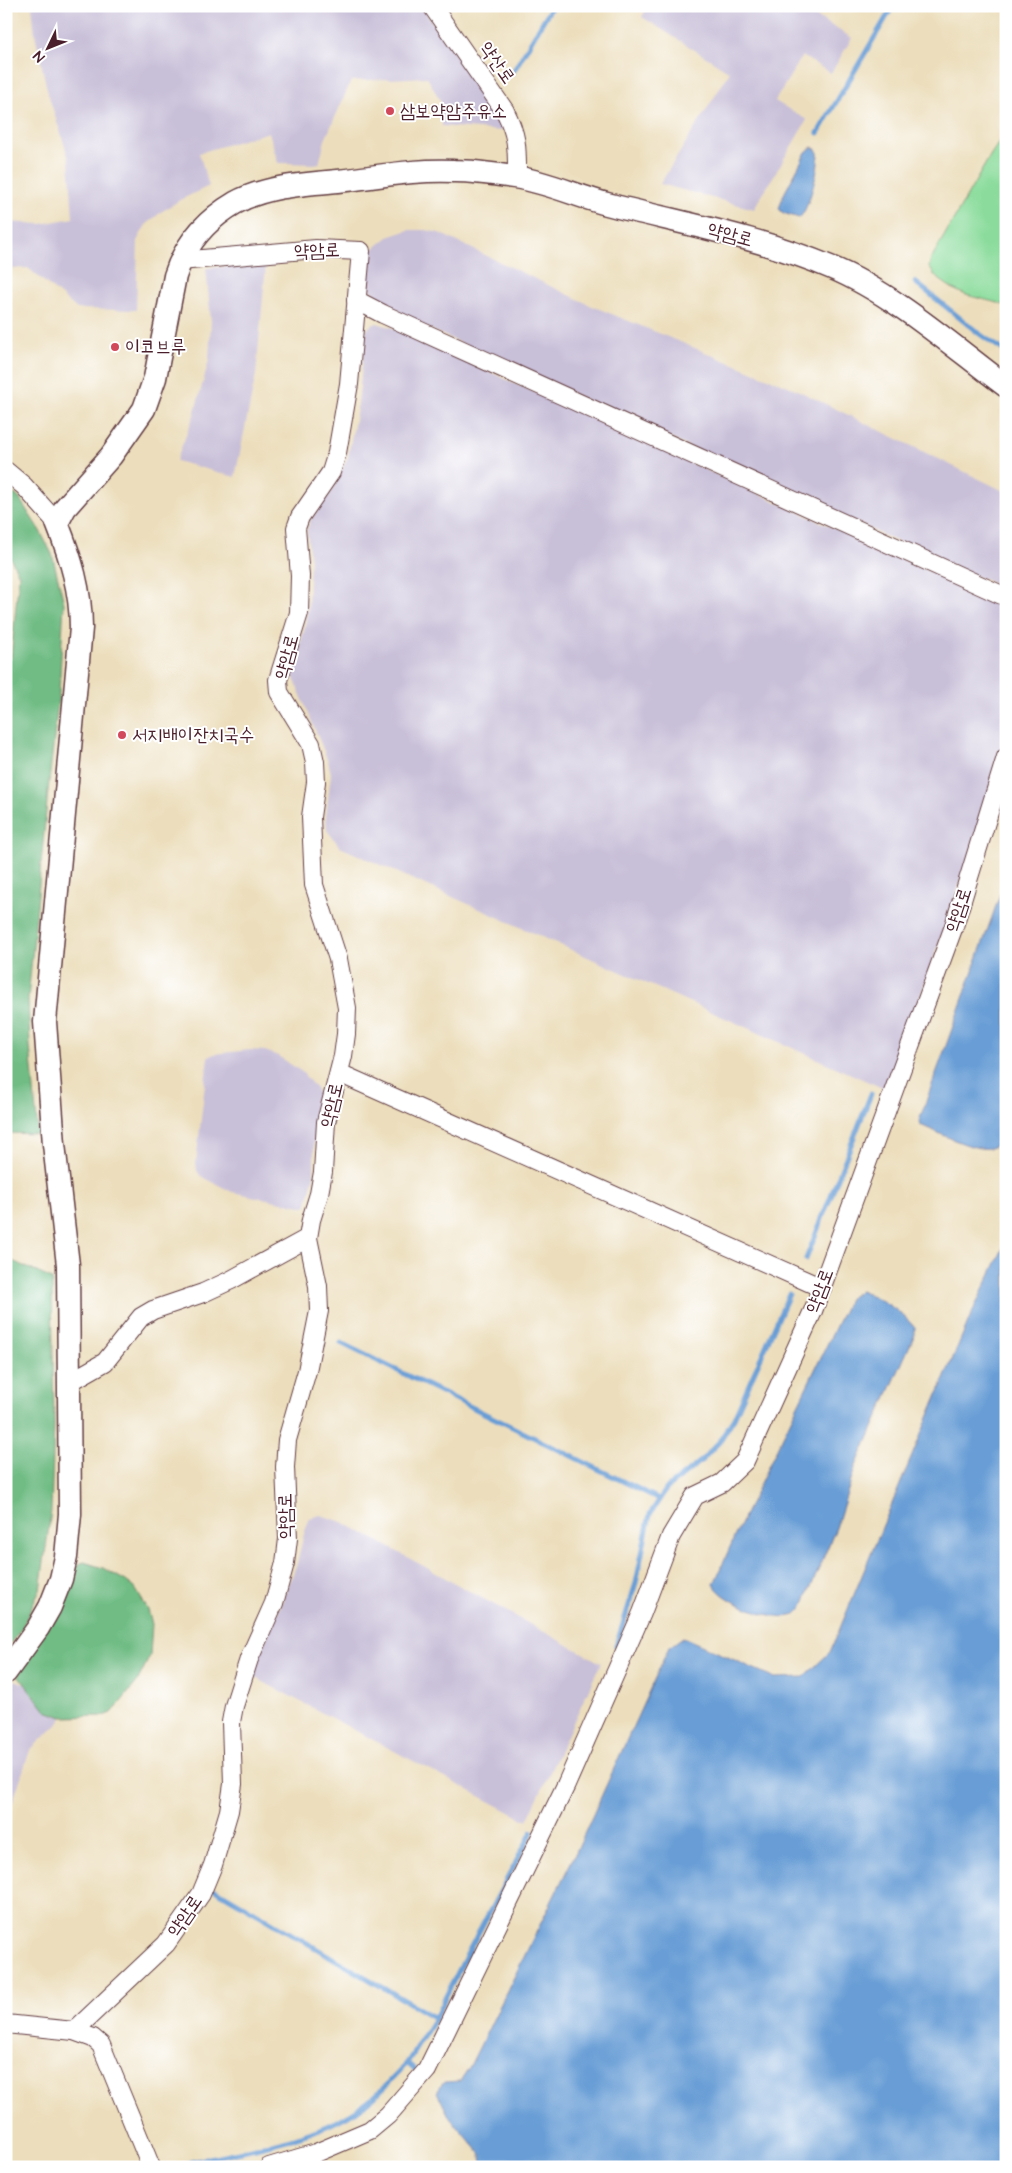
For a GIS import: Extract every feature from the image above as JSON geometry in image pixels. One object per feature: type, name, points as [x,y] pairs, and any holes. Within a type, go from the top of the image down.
[{"type":"street","name":"약산로","points":[[432,6],[505,111],[514,130],[517,147],[517,177]]},
{"type":"street","name":"약암로","points":[[57,523],[65,508],[112,456],[144,409],[156,378],[180,261],[194,238],[212,219],[236,203],[264,191],[291,186],[418,172],[452,171],[517,177],[599,201],[744,239],[799,255],[856,279],[909,314],[1006,386]]},
{"type":"street","name":"약암로","points":[[74,2031],[166,1944],[201,1894],[222,1841],[233,1784],[231,1722],[234,1706],[249,1659],[274,1603],[285,1564],[288,1539],[285,1467],[287,1440],[307,1371],[319,1311],[318,1286],[308,1238],[311,1220],[320,1194],[326,1122],[339,1073],[346,1034],[347,1008],[338,959],[314,885],[311,817],[316,782],[316,762],[310,744],[279,692],[278,680],[299,613],[300,576],[296,528],[300,517],[331,472],[337,453],[349,384],[361,251],[316,249],[180,261]]},
{"type":"street","points":[[356,300],[1006,597]]},
{"type":"street","points":[[6,470],[29,491],[57,523],[77,584],[81,604],[81,628],[46,1022],[54,1144],[68,1265],[70,1514],[66,1557],[61,1579],[50,1607],[38,1628],[6,1672]]},
{"type":"street","name":"약암로","points":[[269,2167],[316,2154],[370,2130],[388,2115],[427,2070],[566,1785],[642,1613],[671,1536],[695,1496],[722,1482],[745,1461],[813,1311],[954,926],[1006,757]]},
{"type":"street","points":[[339,1073],[822,1288]]},
{"type":"street","points":[[68,1383],[105,1362],[141,1317],[153,1310],[203,1293],[231,1280],[308,1238]]},
{"type":"street","points":[[6,2024],[74,2031],[93,2038],[101,2045],[151,2167]]},
{"type":"shaded area","points":[[32,6],[421,6],[503,121],[502,131],[442,126],[441,102],[427,77],[351,81],[325,140],[319,164],[278,163],[269,132],[199,153],[209,186],[180,200],[161,212],[146,225],[138,239],[136,310],[77,309],[28,268],[6,269],[6,222],[41,224],[73,218],[69,159],[48,94],[35,34]]},
{"type":"shaded area","points":[[648,6],[799,6],[852,38],[831,73],[802,56],[775,101],[807,120],[754,209],[660,184],[730,72],[642,17]]},
{"type":"shaded area","points":[[409,230],[426,230],[439,233],[592,306],[793,388],[1006,492],[1006,587],[969,574],[412,321],[379,298],[368,286],[364,268],[368,253],[388,237]]},
{"type":"shaded area","points":[[266,264],[256,374],[235,477],[176,461],[194,415],[209,360],[211,321],[206,268]]},
{"type":"shaded area","points":[[377,323],[393,328],[1006,606],[1006,735],[971,852],[887,1090],[340,847],[327,830],[326,816],[331,774],[328,761],[293,676],[293,667],[304,631],[308,608],[310,560],[307,530],[311,519],[332,491],[348,457],[358,404],[366,331],[370,326]]},
{"type":"shaded area","points":[[250,1050],[265,1051],[278,1056],[302,1072],[317,1090],[319,1099],[314,1141],[314,1175],[306,1207],[232,1192],[201,1176],[197,1171],[196,1163],[208,1057],[214,1054]]},
{"type":"shaded area","points":[[320,1515],[343,1522],[601,1663],[527,1821],[250,1675],[283,1601],[297,1563],[310,1518]]},
{"type":"shaded area","points":[[15,1680],[25,1684],[34,1696],[55,1715],[62,1717],[60,1722],[30,1750],[6,1822],[6,1686]]},
{"type":"green space","points":[[1006,136],[1006,305],[966,295],[953,289],[936,277],[929,267],[931,259],[990,156],[999,142]]},
{"type":"green space","points":[[6,487],[19,498],[52,554],[64,603],[59,693],[28,999],[38,1134],[6,1133],[6,663],[11,657],[19,575],[6,549]]},
{"type":"green space","points":[[6,1258],[52,1279],[54,1424],[51,1511],[40,1590],[22,1628],[6,1649]]},
{"type":"green space","points":[[84,1562],[103,1568],[135,1588],[148,1610],[152,1624],[150,1656],[137,1682],[112,1713],[104,1716],[62,1717],[46,1711],[18,1675],[73,1572],[79,1564]]},
{"type":"water","points":[[812,147],[818,153],[818,167],[810,198],[803,214],[799,218],[783,213],[779,209],[783,196],[806,152]]},
{"type":"water","points":[[1006,878],[1006,1132],[996,1146],[983,1148],[965,1144],[945,1136],[920,1125],[919,1121]]},
{"type":"water","points":[[1006,1242],[1006,2167],[482,2167],[481,2154],[450,2118],[437,2092],[444,2082],[460,2081],[470,2066],[576,1852],[669,1647],[683,1637],[775,1678],[804,1677],[830,1652],[970,1317]]},
{"type":"water","points":[[860,1291],[883,1301],[897,1311],[915,1328],[915,1334],[855,1468],[836,1528],[803,1606],[797,1613],[791,1616],[783,1617],[761,1613],[726,1597],[714,1584],[736,1533],[850,1297]]},
{"type":"waterway","points":[[513,72],[552,6]]},
{"type":"waterway","points":[[818,133],[893,6]]},
{"type":"waterway","points":[[915,282],[981,335],[1006,352]]},
{"type":"waterway","points":[[806,1259],[871,1094]]},
{"type":"waterway","points":[[616,1646],[636,1583],[650,1514],[667,1488],[701,1461],[719,1442],[734,1418],[789,1294]]},
{"type":"waterway","points":[[341,1343],[659,1499]]},
{"type":"waterway","points":[[407,2063],[435,2018],[532,1832]]},
{"type":"waterway","points":[[215,1889],[435,2018]]},
{"type":"waterway","points":[[180,2167],[192,2162],[284,2141],[329,2125],[369,2101],[407,2063],[414,2069]]},
{"type":"place","name":"삼보약암주유소","points":[[390,111]]},
{"type":"place","name":"이코브루","points":[[115,347]]},
{"type":"place","name":"서지배이잔치국수","points":[[122,735]]}]
